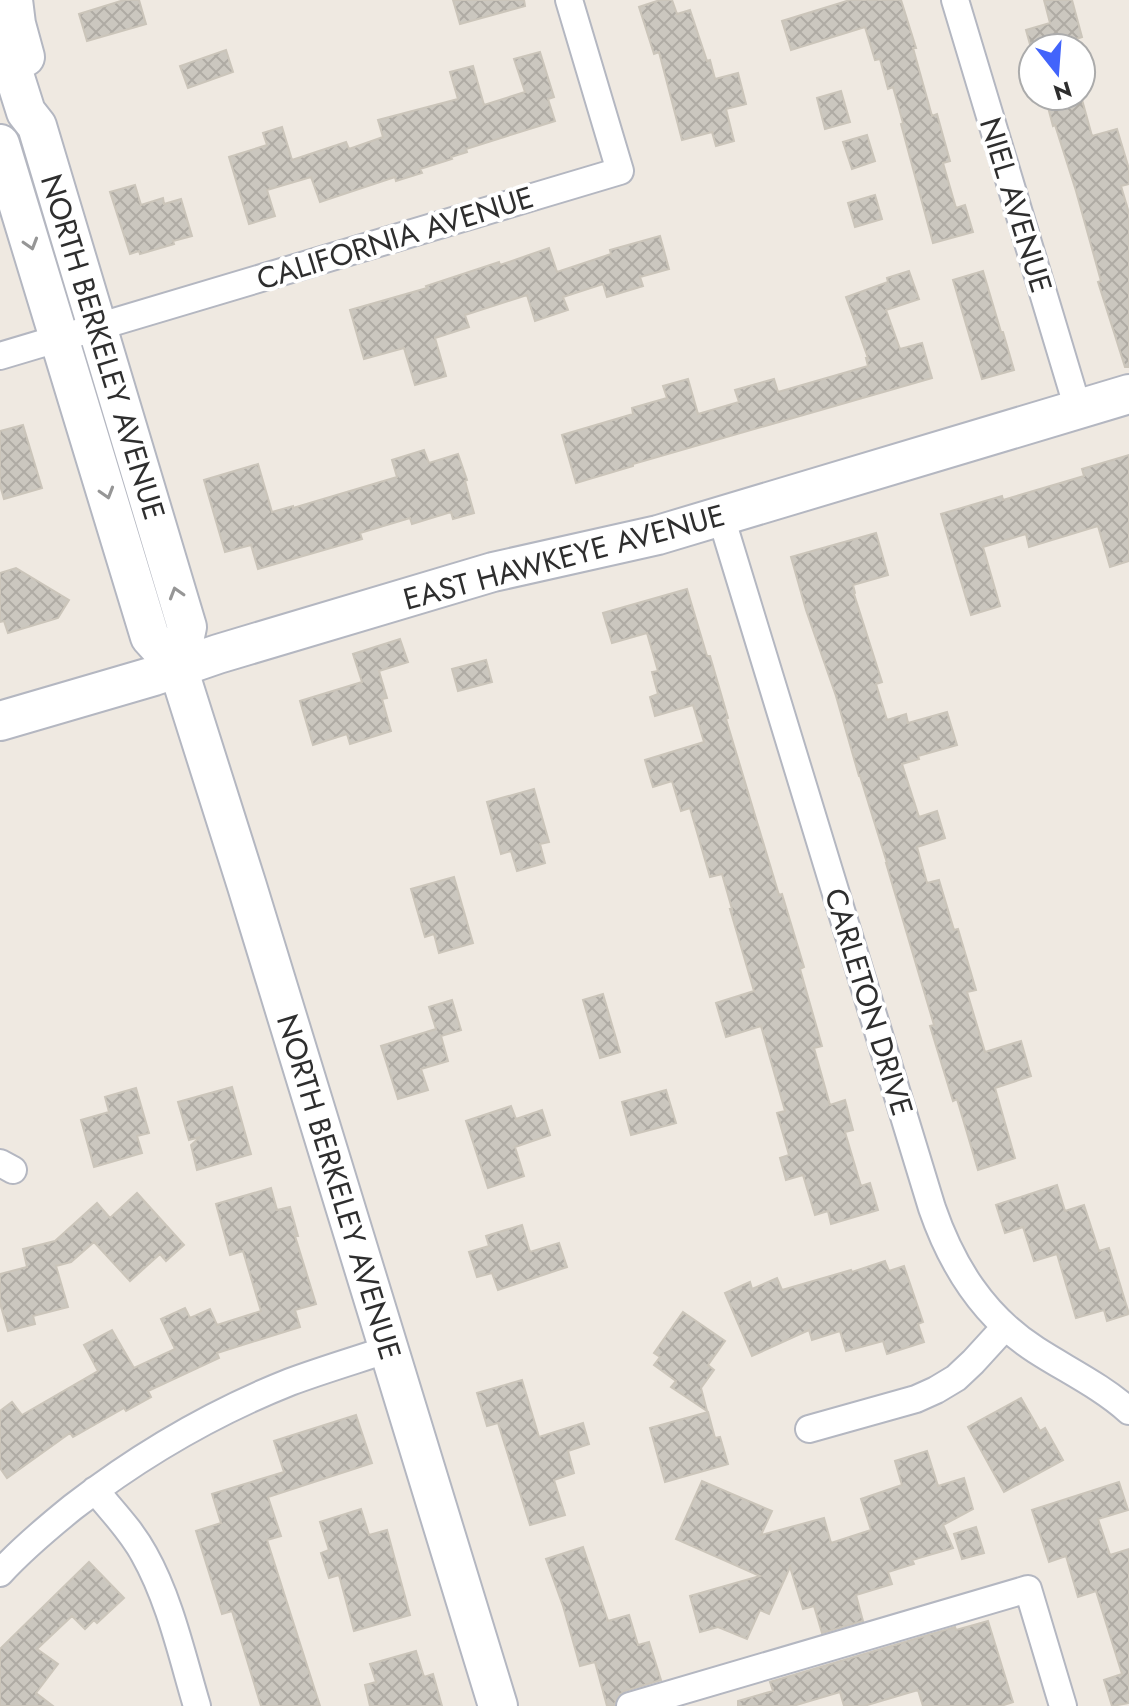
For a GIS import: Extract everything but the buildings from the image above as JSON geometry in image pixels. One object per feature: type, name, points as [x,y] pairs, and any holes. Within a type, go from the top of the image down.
[{"type":"street","points":[[13,0],[19,39],[39,107],[37,126]]},
{"type":"street","name":"CALIFORNIA AVENUE","points":[[0,356],[620,171],[569,0]]},
{"type":"street","name":"NIEL AVENUE","points":[[955,0],[1078,409]]},
{"type":"street","name":"NORTH BERKELEY AVENUE","points":[[0,30],[26,112],[37,126],[187,627],[178,668]]},
{"type":"street","name":"NORTH BERKELEY AVENUE","points":[[0,144],[150,637],[178,668],[498,1706]]},
{"type":"street","name":"EAST HAWKEYE AVENUE","points":[[0,721],[493,572],[649,537],[721,517],[1129,394]]},
{"type":"street","name":"CARLETON DRIVE","points":[[721,517],[945,1243],[963,1277],[986,1309],[1005,1327],[1034,1349],[1105,1391],[1129,1411]]},
{"type":"street","points":[[809,1429],[916,1399],[936,1390],[965,1370],[1005,1327]]},
{"type":"street","points":[[2,1566],[95,1490],[150,1453],[237,1406],[293,1381],[389,1349]]},
{"type":"street","points":[[95,1490],[134,1537],[154,1573],[197,1706]]},
{"type":"street","points":[[630,1706],[1028,1589],[1063,1706]]}]
